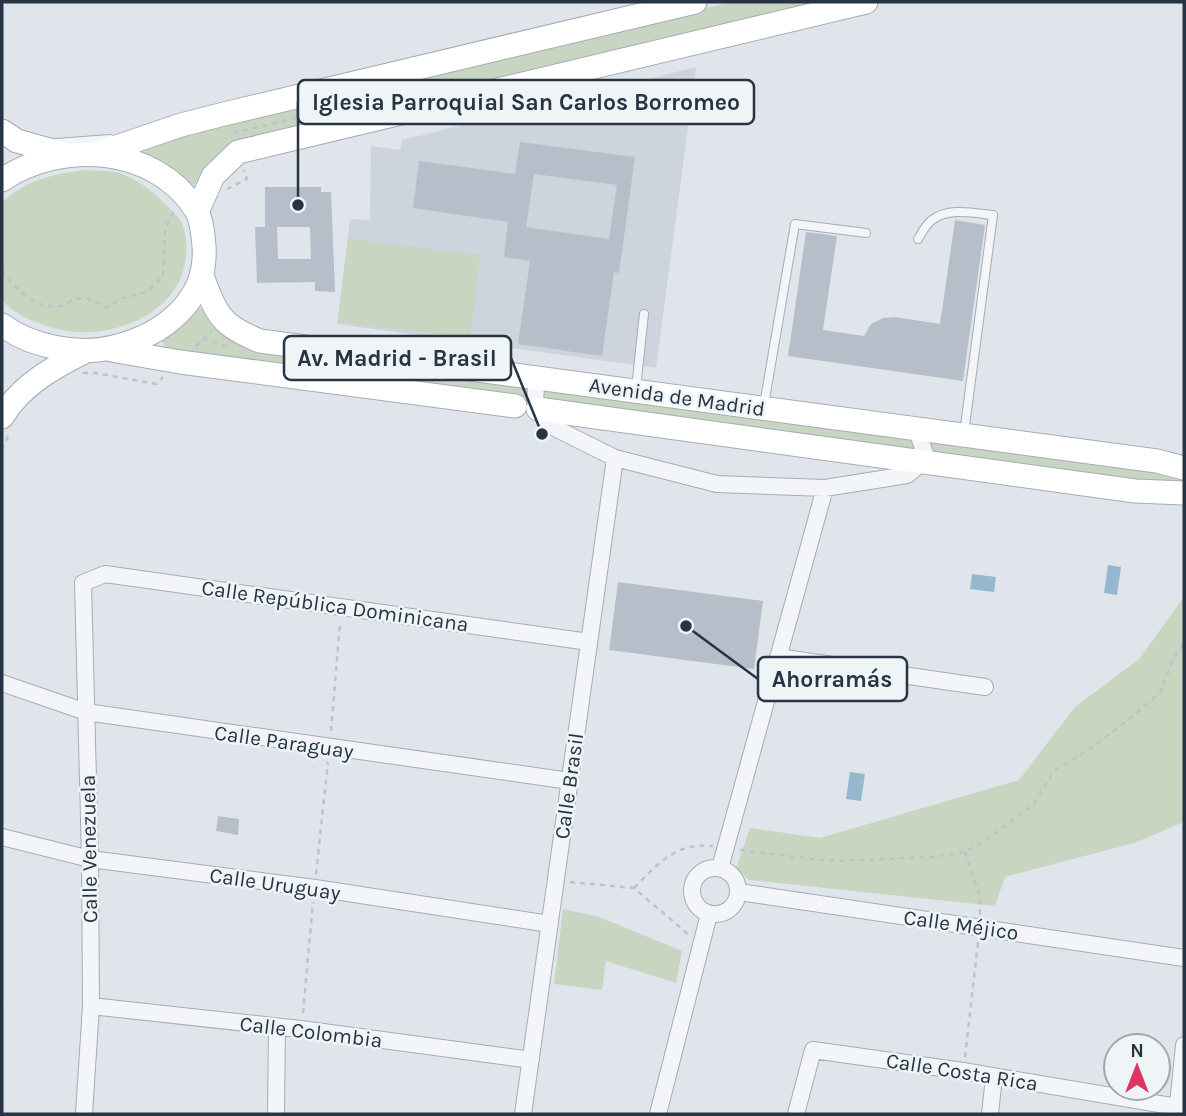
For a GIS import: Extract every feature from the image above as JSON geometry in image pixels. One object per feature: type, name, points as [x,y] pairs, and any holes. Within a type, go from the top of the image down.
[{"type":"street","points":[[96,154],[181,125],[695,2]]},
{"type":"street","points":[[187,208],[213,176],[238,152],[866,2]]},
{"type":"street","points":[[10,136],[67,155]]},
{"type":"street","points":[[2,180],[33,163],[67,155],[96,154],[130,160],[175,186],[204,241],[202,276],[193,297],[155,332],[128,344],[97,349],[47,346],[26,339],[2,325]]},
{"type":"street","name":"Avenida de Madrid","points":[[202,276],[222,320],[236,331],[260,341],[1157,461],[1184,468]]},
{"type":"street","points":[[2,416],[9,404],[49,369],[97,349]]},
{"type":"street","name":"Avenida de Madrid","points":[[97,349],[1135,491],[1184,494]]},
{"type":"street","points":[[543,379],[535,394],[538,410],[547,424],[615,458],[717,484],[825,488],[907,475],[923,462],[925,453],[916,429]]},
{"type":"street","name":"Calle Brasil","points":[[523,1114],[615,458]]},
{"type":"street","points":[[720,868],[825,488]]},
{"type":"street","name":"Calle República Dominicana","points":[[83,583],[105,574],[589,642]]},
{"type":"street","name":"Calle Venezuela","points":[[83,583],[91,1006],[84,1114]]},
{"type":"street","points":[[778,657],[985,687]]},
{"type":"street","name":"Calle Paraguay","points":[[2,683],[86,712],[570,782]]},
{"type":"street","name":"Calle Uruguay","points":[[2,837],[90,859],[315,888],[550,924]]},
{"type":"street","points":[[720,868],[734,877],[739,892],[729,910],[716,915],[701,911],[692,898],[693,882],[704,870],[720,868]]},
{"type":"street","name":"Calle Méjico","points":[[739,892],[1184,958]]},
{"type":"street","points":[[657,1114],[709,914]]},
{"type":"street","name":"Calle Colombia","points":[[91,1006],[531,1060]]},
{"type":"street","points":[[276,1114],[277,1027]]},
{"type":"street","points":[[1177,1111],[1184,1045]]},
{"type":"street","name":"Calle Costa Rica","points":[[796,1114],[813,1050],[963,1071],[1177,1111]]},
{"type":"street","points":[[990,1114],[993,1077]]},
{"type":"lane","points":[[10,136],[67,143],[113,139],[181,125]]},
{"type":"lane","points":[[918,239],[932,220],[943,215],[958,212],[993,215],[963,435]]},
{"type":"lane","points":[[763,408],[795,224],[866,233]]},
{"type":"lane","points":[[635,391],[644,314]]},
{"type":"path","points":[[2,270],[28,297],[47,306],[61,306],[75,299],[88,298],[106,308],[123,298],[147,292],[163,276],[165,229],[187,208]]},
{"type":"path","points":[[301,1030],[342,606]]},
{"type":"path","points":[[634,888],[670,853],[702,845],[830,861],[932,857],[965,852],[986,840],[1034,804],[1054,771],[1090,749],[1160,693],[1174,657],[1184,644]]},
{"type":"path","points":[[963,1071],[980,896],[965,852]]},
{"type":"path","points":[[556,880],[634,888],[689,935],[702,939]]},
{"type":"path","points":[[2,986],[2,1005]]},
{"type":"shaded area","points":[[696,67],[656,368],[337,324],[350,219],[370,220],[371,146],[400,150],[402,140]]},
{"type":"green space","points":[[731,2],[840,2],[226,150],[209,163],[194,185],[162,164],[119,149]]},
{"type":"green space","points":[[85,170],[122,174],[156,195],[182,224],[186,238],[186,256],[181,277],[170,295],[155,310],[116,328],[73,332],[32,320],[12,310],[2,300],[2,203],[20,189],[40,179]]},
{"type":"green space","points":[[348,239],[480,255],[470,338],[338,322]]},
{"type":"green space","points":[[197,307],[206,311],[221,330],[1184,476],[1184,486],[168,353],[160,338]]},
{"type":"green space","points":[[1184,597],[1184,822],[1134,843],[1005,877],[995,906],[749,880],[736,869],[750,828],[820,838],[1019,780],[1075,707],[1139,659]]},
{"type":"green space","points":[[563,909],[599,917],[682,951],[676,983],[606,961],[602,990],[554,984]]},
{"type":"water","points":[[1108,565],[1121,567],[1117,595],[1104,593]]},
{"type":"water","points":[[972,574],[996,577],[994,592],[970,589]]},
{"type":"water","points":[[850,772],[865,774],[861,801],[846,799]]},
{"type":"building","points":[[520,142],[635,157],[619,273],[614,272],[602,356],[518,344],[530,261],[504,257],[508,222],[413,208],[419,161],[515,174]],"holes":[[[534,174],[617,185],[609,239],[526,227]]]},
{"type":"building","points":[[265,187],[321,187],[321,192],[331,192],[335,292],[315,291],[315,282],[257,283],[255,227],[265,227]],"holes":[[[277,227],[310,227],[311,259],[278,259]]]},
{"type":"building","points":[[955,220],[985,225],[963,381],[788,356],[806,232],[837,236],[823,330],[864,336],[871,324],[883,318],[895,317],[940,324]]},
{"type":"building","points":[[618,582],[763,601],[754,669],[609,650]]},
{"type":"building","points":[[218,816],[239,819],[238,835],[216,831]]},
{"type":"place","name":"Iglesia Parroquial San Carlos Borromeo","points":[[298,205]]},
{"type":"place","name":"Av. Madrid - Brasil","points":[[542,434]]},
{"type":"place","name":"Ahorramás","points":[[686,626]]}]
